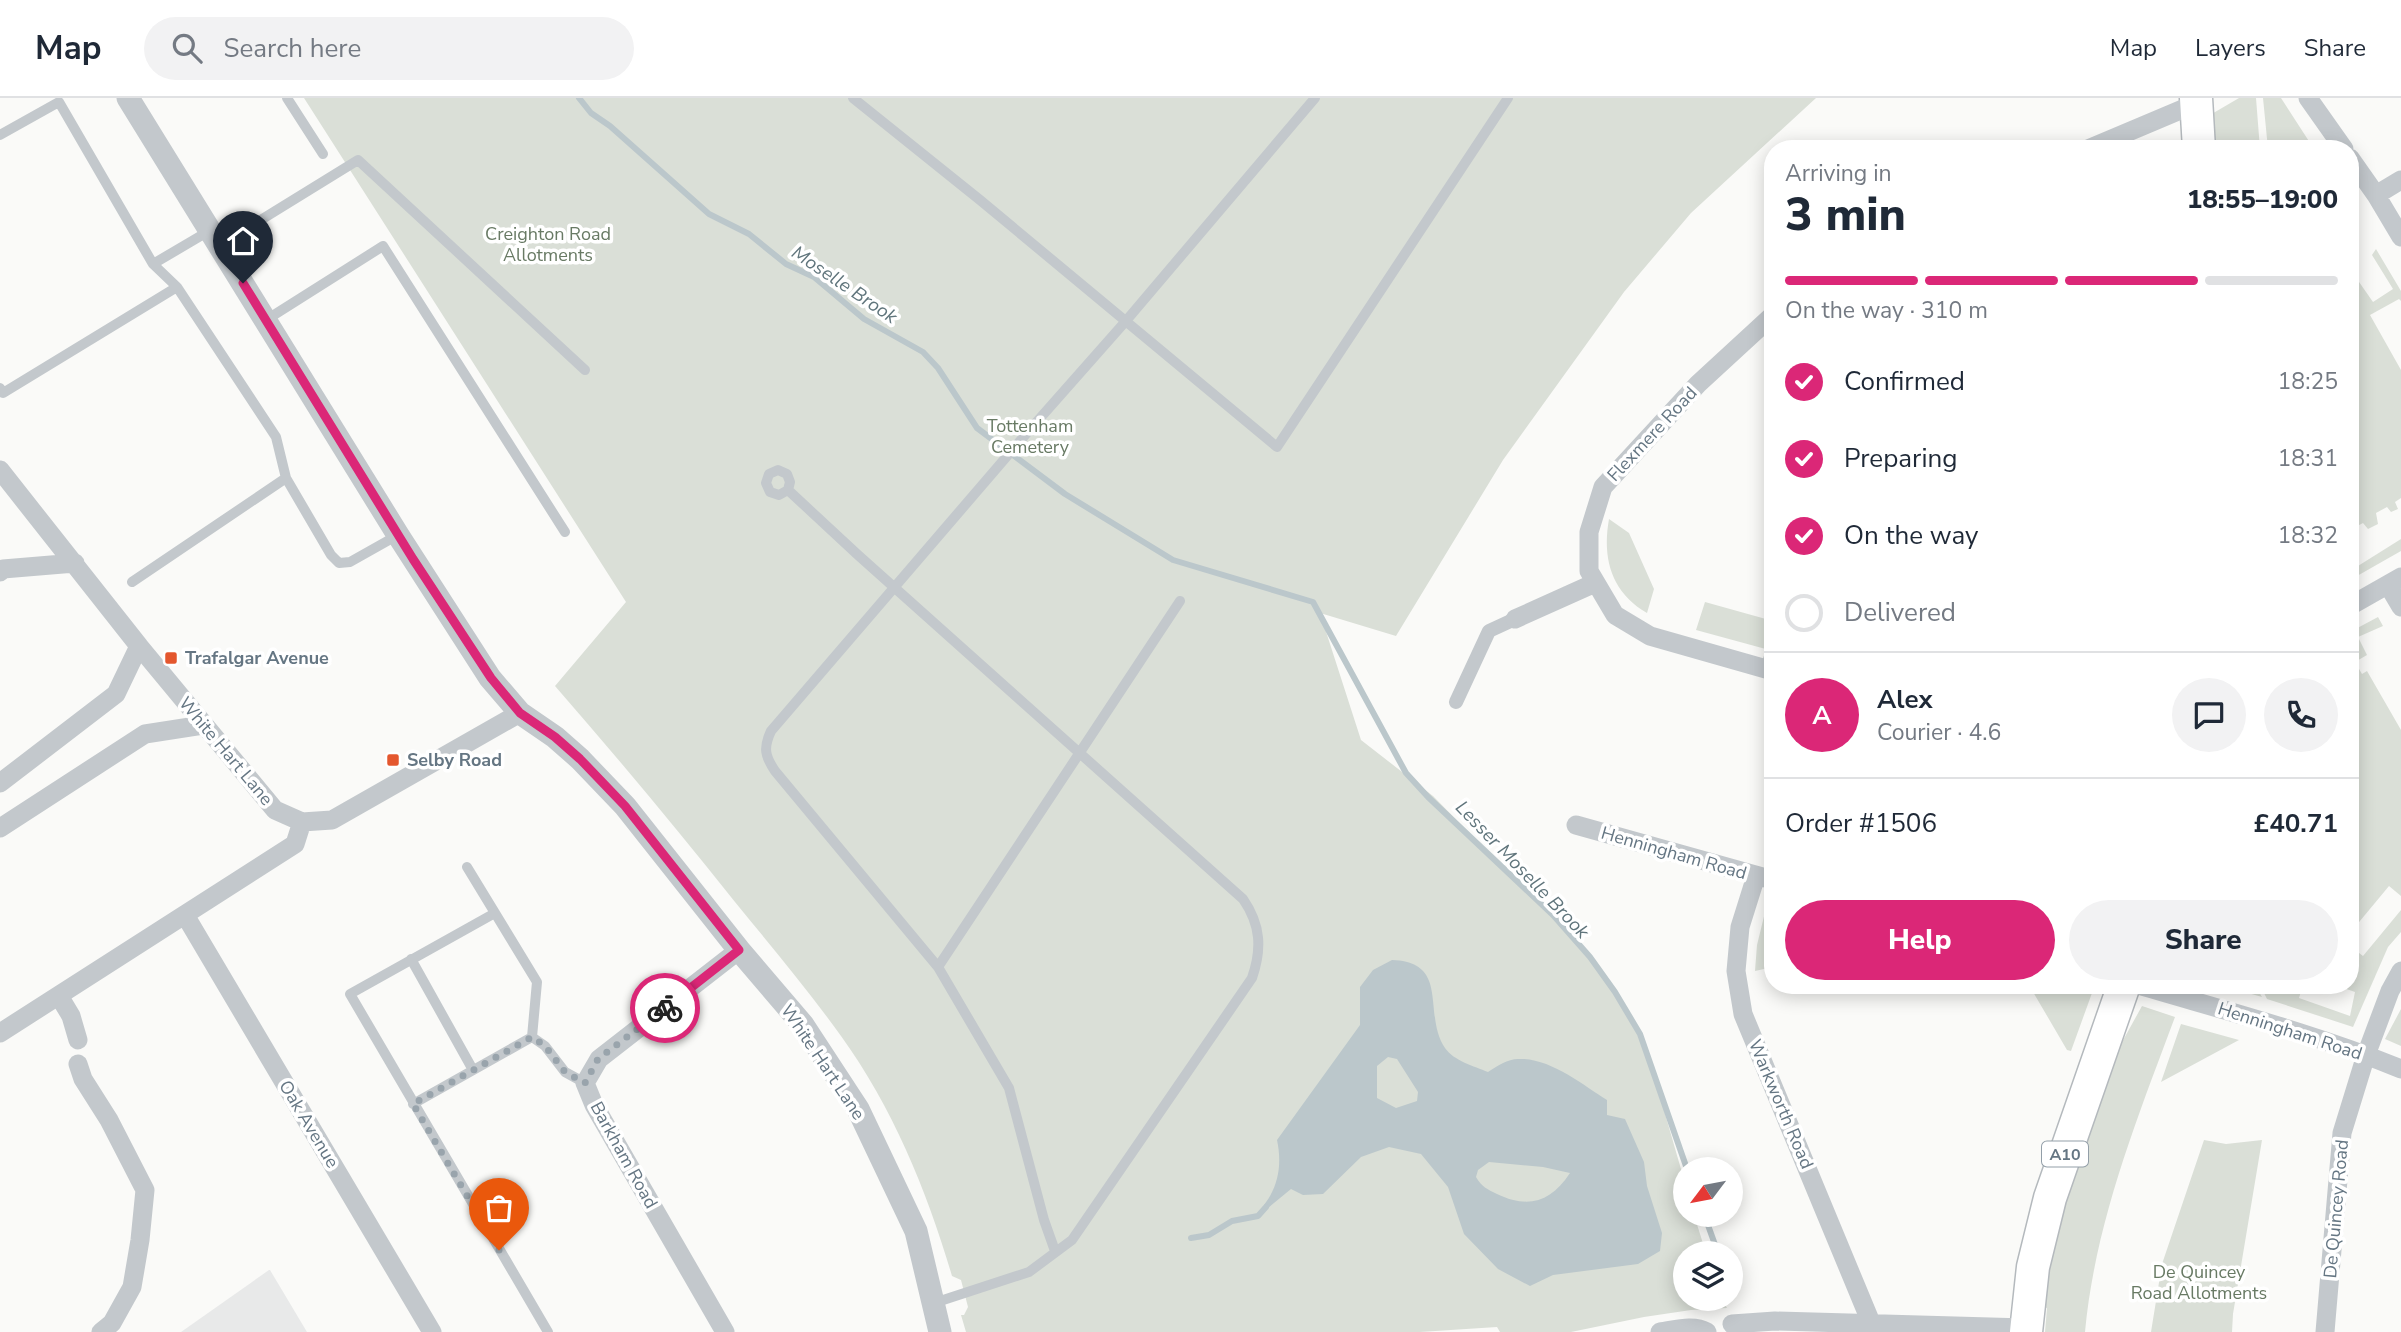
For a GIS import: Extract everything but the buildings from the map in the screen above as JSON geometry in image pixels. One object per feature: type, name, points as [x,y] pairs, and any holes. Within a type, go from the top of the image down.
[{"type":"highway","points":[[2196,100],[2198,140]]},
{"type":"highway","name":"A10","points":[[2026,1330],[2033,1267],[2050,1198],[2121,994]]},
{"type":"street","name":"White Hart Lane","points":[[128,98],[398,535],[484,668],[520,713],[555,737],[580,759],[625,806],[739,950],[803,1025],[858,1109],[916,1231],[940,1332]]},
{"type":"street","points":[[2308,98],[2338,140]]},
{"type":"street","points":[[2108,140],[2196,100]]},
{"type":"street","points":[[2359,171],[2401,237]]},
{"type":"street","points":[[2376,195],[2401,180]]},
{"type":"street","name":"Flexmere Road","points":[[1764,324],[1698,384],[1603,487],[1589,532],[1589,571],[1615,615],[1650,636],[1764,670]]},
{"type":"street","name":"White Hart Lane","points":[[0,470],[139,646],[275,810],[302,822]]},
{"type":"street","points":[[0,572],[3,569],[75,563]]},
{"type":"street","points":[[2359,601],[2395,581],[2401,607]]},
{"type":"street","points":[[1456,702],[1489,631],[1595,583]]},
{"type":"street","points":[[0,783],[116,694],[139,646]]},
{"type":"street","points":[[0,1033],[295,844],[302,822],[332,821],[520,713]]},
{"type":"street","points":[[0,828],[145,734],[203,724]]},
{"type":"street","name":"Henningham Road","points":[[1576,825],[1764,878]]},
{"type":"street","name":"Warkworth Road","points":[[1764,878],[1740,927],[1736,971],[1743,1014],[1872,1325]]},
{"type":"street","name":"Oak Avenue","points":[[185,915],[432,1332]]},
{"type":"street","name":"Barkham Road","points":[[725,1332],[594,1105],[585,1083],[598,1059],[739,950]]},
{"type":"street","name":"De Quincey Road","points":[[2325,1332],[2342,1133],[2366,1055],[2390,991],[2401,971]]},
{"type":"street","name":"Henningham Road","points":[[2170,994],[2255,1018],[2401,1069]]},
{"type":"street","points":[[59,996],[71,1016],[78,1040]]},
{"type":"street","points":[[78,1064],[83,1079],[109,1121],[145,1190],[132,1287],[112,1323],[101,1332]]},
{"type":"street","points":[[1732,1324],[1775,1321],[2026,1330]]},
{"type":"street","points":[[1660,1332],[1689,1327],[1707,1332]]},
{"type":"lane","points":[[287,98],[323,154]]},
{"type":"lane","points":[[853,98],[1277,447],[1508,98]]},
{"type":"lane","points":[[1055,1251],[1044,1220],[1009,1088],[938,967],[775,771],[766,757],[765,744],[771,731],[1315,98]]},
{"type":"lane","points":[[0,135],[59,102],[153,264],[177,288],[276,437],[286,478],[331,555],[339,563],[350,562],[398,535]]},
{"type":"lane","points":[[153,264],[214,238],[358,160],[585,370]]},
{"type":"lane","points":[[266,321],[383,246],[565,532]]},
{"type":"lane","points":[[0,388],[3,393],[177,288]]},
{"type":"lane","points":[[132,582],[286,478]]},
{"type":"lane","points":[[788,490],[1243,899],[1256,923],[1259,947],[1252,978],[1072,1240],[1029,1272],[934,1303]]},
{"type":"lane","points":[[938,967],[1180,601]]},
{"type":"lane","points":[[467,867],[537,982],[532,1037]]},
{"type":"lane","points":[[495,913],[350,995],[548,1332]]},
{"type":"lane","points":[[411,959],[473,1070]]},
{"type":"lane","points":[[413,1104],[532,1037]]},
{"type":"lane","points":[[532,1037],[545,1046],[565,1072],[585,1083]]},
{"type":"shaded area","points":[[1392,960],[1410,963],[1422,970],[1429,980],[1439,1035],[1449,1053],[1459,1060],[1488,1072],[1514,1059],[1542,1062],[1565,1073],[1607,1100],[1607,1115],[1625,1119],[1644,1162],[1647,1186],[1662,1233],[1660,1251],[1638,1264],[1553,1275],[1530,1286],[1498,1269],[1464,1234],[1448,1187],[1421,1154],[1389,1147],[1361,1157],[1323,1194],[1303,1195],[1291,1189],[1268,1208],[1264,1205],[1278,1174],[1277,1140],[1360,1025],[1360,987],[1373,970]],"holes":[[[1388,1057],[1397,1059],[1418,1092],[1417,1101],[1396,1108],[1377,1098],[1377,1066]],[[1489,1162],[1543,1167],[1570,1173],[1563,1183],[1547,1196],[1529,1202],[1519,1201],[1493,1192],[1478,1180],[1478,1170]]]},
{"type":"shaded area","points":[[269,1270],[307,1332],[181,1332]]},
{"type":"green space","name":"Tottenham Cemetery","points":[[304,98],[1816,98],[1770,140],[1764,140],[1764,146],[1691,213],[1624,292],[1503,460],[1396,636],[1320,613],[1361,740],[1433,796],[1590,956],[1642,1034],[1677,1157],[1673,1157],[1673,1227],[1698,1227],[1702,1241],[1673,1241],[1673,1311],[1684,1311],[1571,1332],[1500,1332],[1497,1327],[1420,1332],[966,1332],[961,1315],[964,1315],[968,1307],[961,1280],[952,1276],[907,1151],[860,1063],[789,968],[555,686],[626,602]]},
{"type":"green space","points":[[2239,98],[2256,98],[2259,140],[2213,140],[2210,115]]},
{"type":"green space","points":[[2263,98],[2281,98],[2308,140],[2267,140]]},
{"type":"green space","points":[[2376,249],[2401,291],[2401,301],[2399,299],[2370,315],[2401,370],[2401,498],[2395,502],[2398,509],[2391,512],[2387,507],[2376,513],[2378,524],[2368,529],[2363,523],[2359,525],[2359,282],[2373,302],[2393,289],[2372,255]]},
{"type":"green space","points":[[1609,519],[1629,533],[1654,589],[1647,613],[1625,595],[1612,573],[1607,547]]},
{"type":"green space","points":[[2401,539],[2401,551],[2359,575],[2359,565]]},
{"type":"green space","points":[[1705,602],[1764,618],[1764,649],[1696,630]]},
{"type":"green space","points":[[2378,617],[2383,626],[2359,637],[2359,627]]},
{"type":"green space","points":[[2359,639],[2367,655],[2359,660]]},
{"type":"green space","points":[[2359,669],[2362,674],[2367,671],[2401,730],[2401,896],[2389,886],[2359,922]]},
{"type":"green space","points":[[2401,910],[2401,932],[2388,947],[2353,1027],[2267,999],[2264,994],[2300,994],[2299,998],[2350,1016],[2355,994],[2359,994],[2359,953],[2363,956]]},
{"type":"green space","points":[[1764,916],[1764,969],[1755,971],[1757,945]]},
{"type":"green space","points":[[2034,994],[2092,994],[2071,1051],[2067,1050]]},
{"type":"green space","points":[[2142,1006],[2175,1017],[2132,1133],[2108,1211],[2090,1291],[2085,1332],[2045,1332],[2047,1308],[2040,1307],[2048,1255],[2111,1062]]},
{"type":"green space","points":[[2401,1009],[2401,1046],[2385,1039]]},
{"type":"green space","points":[[2181,1024],[2239,1040],[2161,1082]]},
{"type":"green space","name":"De Quincey Road Allotments","points":[[2204,1140],[2226,1144],[2262,1140],[2232,1332],[2151,1332],[2162,1264]]},
{"type":"waterway","name":"Moselle Brook","points":[[579,98],[591,113],[610,126],[709,214],[749,234],[786,264],[814,277],[864,319],[923,352],[938,368],[977,428],[1065,494],[1173,560],[1313,602],[1406,773],[1553,915],[1590,957],[1615,992],[1640,1034],[1683,1157]]},
{"type":"waterway","points":[[1191,1238],[1209,1235],[1232,1221],[1258,1216],[1266,1207]]},
{"type":"waterway","name":"Lesser Moselle Brook","points":[[1709,1227],[1714,1241]]},
{"type":"way so far","points":[[499,1250],[413,1104],[532,1037],[545,1046],[565,1072],[585,1083],[598,1059],[665,1008]]},
{"type":"place","name":"Trafalgar Avenue","points":[[171,658]]},
{"type":"place","name":"Selby Road","points":[[393,760]]},
{"type":"route","points":[[243,283],[413,559],[491,678],[520,713],[555,737],[580,759],[625,806],[739,950],[665,1008]]},
{"type":"park label","name":"Creighton Road Allotments","points":[[548,244]]}]
